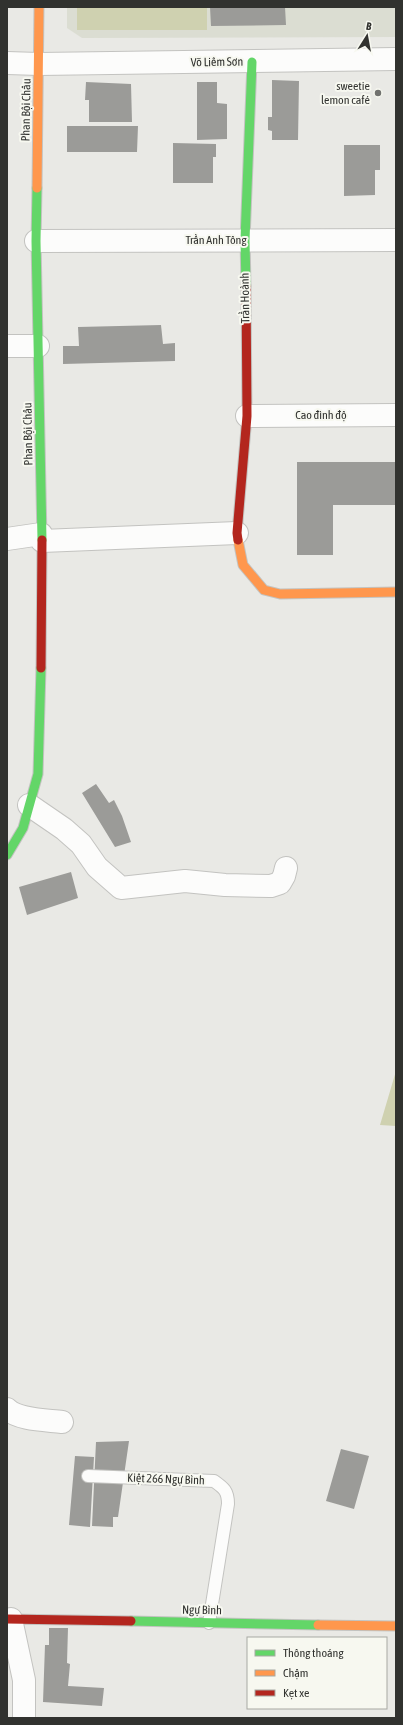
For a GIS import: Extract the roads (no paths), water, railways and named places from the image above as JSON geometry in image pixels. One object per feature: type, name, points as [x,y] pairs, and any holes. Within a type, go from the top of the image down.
[{"type":"main road","name":"Phan Bội Châu","points":[[7,854],[23,828],[38,774],[42,538],[36,241],[39,7]]},
{"type":"main road","name":"Trần Hoành","points":[[252,62],[244,240],[247,416],[238,533],[243,564],[264,590],[280,594],[396,592]]},
{"type":"main road","name":"Ngự Bình","points":[[9,1619],[396,1626]]},
{"type":"street","name":"Võ Liêm Sơn","points":[[7,63],[252,62],[396,59]]},
{"type":"street","name":"Trần Anh Tông","points":[[36,241],[396,240]]},
{"type":"street","points":[[7,346],[38,346]]},
{"type":"street","name":"Cao đình độ","points":[[247,416],[396,415]]},
{"type":"street","points":[[7,539],[238,533]]},
{"type":"street","points":[[29,805],[64,829],[81,844],[98,867],[120,888],[185,881],[225,885],[271,886],[280,883],[286,868]]},
{"type":"street","points":[[7,1409],[11,1413],[20,1416],[62,1422]]},
{"type":"street","points":[[9,1619],[24,1680],[24,1718]]},
{"type":"lane","name":"Kiệt 266 Ngự Bình","points":[[88,1476],[214,1481],[226,1489],[228,1504],[209,1623]]},
{"type":"place","name":"sweetie lemon café","points":[[378,93]]}]
